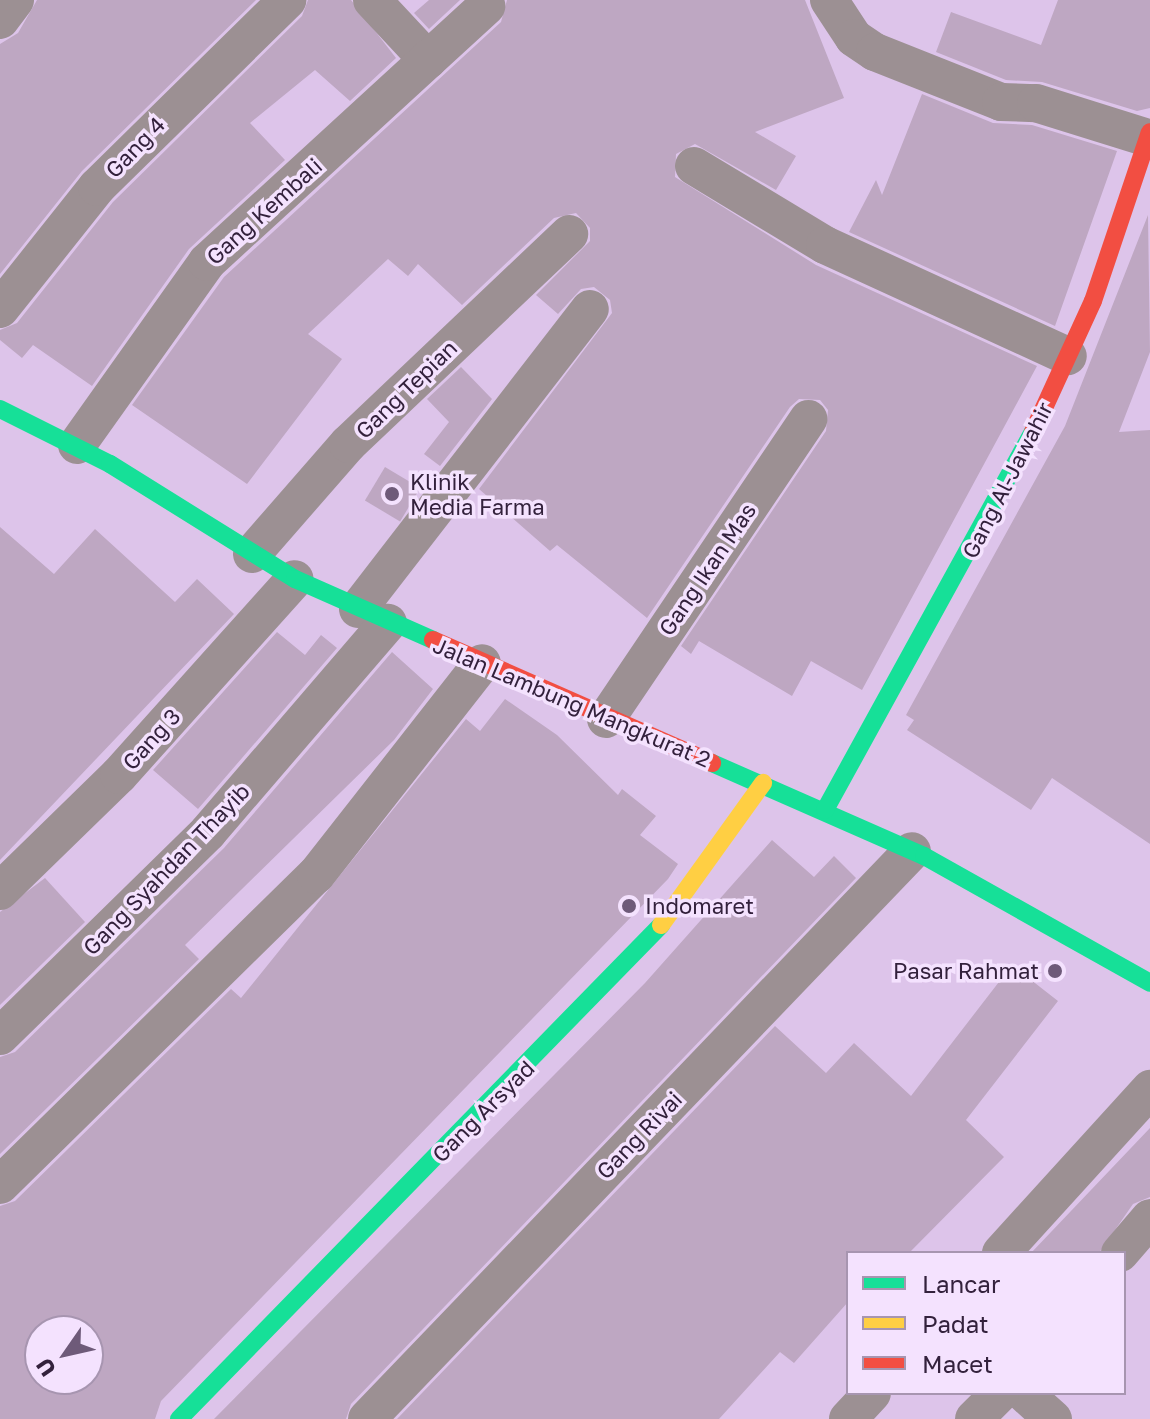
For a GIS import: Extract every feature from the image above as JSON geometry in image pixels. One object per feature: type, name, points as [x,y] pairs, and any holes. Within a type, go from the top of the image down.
[{"type":"street","points":[[0,20],[15,0]]},
{"type":"street","name":"Gang 4","points":[[0,309],[97,187],[287,0]]},
{"type":"street","points":[[372,0],[428,60]]},
{"type":"street","points":[[829,0],[854,38],[875,52],[1001,102],[1036,103],[1149,135]]},
{"type":"street","name":"Gang Kembali","points":[[77,445],[207,262],[486,6]]},
{"type":"street","name":"Gang Al-Jawahir","points":[[825,810],[952,588],[1068,356],[1149,135]]},
{"type":"street","points":[[694,166],[825,245],[1068,356]]},
{"type":"street","name":"Gang Tepian","points":[[252,554],[348,444],[569,234]]},
{"type":"street","name":"Gang Syahdan Thayib","points":[[0,1036],[208,832],[373,616],[590,309]]},
{"type":"street","name":"Jalan Lambung Mangkurat 2","points":[[0,409],[77,445],[295,579],[606,719],[763,783],[912,851],[1150,983]]},
{"type":"street","name":"Gang Ikan Mas","points":[[606,719],[808,419]]},
{"type":"street","name":"Gang 3","points":[[0,891],[119,775],[295,579]]},
{"type":"street","points":[[0,1185],[316,875],[482,663]]},
{"type":"street","name":"Gang Arsyad","points":[[179,1419],[627,965],[688,894],[763,783]]},
{"type":"street","name":"Gang Rivai","points":[[367,1419],[912,851]]},
{"type":"street","points":[[1003,1251],[1150,1089]]},
{"type":"street","points":[[1122,1251],[1150,1218]]},
{"type":"street","points":[[848,1419],[870,1395]]},
{"type":"street","points":[[974,1419],[998,1395]]},
{"type":"street","points":[[1026,1395],[1053,1419]]},
{"type":"building","points":[[37,0],[256,0],[82,171],[0,274],[0,44],[18,33]]},
{"type":"building","points":[[308,0],[351,0],[396,58],[350,101],[315,70],[250,123],[285,160],[189,249],[92,386],[33,345],[22,358],[0,340],[0,330],[17,323],[113,202],[302,16]]},
{"type":"building","points":[[429,0],[460,0],[429,29],[414,13]]},
{"type":"building","points":[[507,0],[805,0],[844,98],[755,132],[796,156],[776,190],[695,144],[676,154],[675,177],[816,265],[1037,366],[862,690],[811,661],[792,696],[699,641],[691,654],[681,646],[826,431],[828,410],[820,400],[799,399],[790,407],[647,618],[557,545],[550,551],[479,489],[612,313],[610,300],[594,287],[581,289],[558,314],[536,295],[590,241],[590,228],[576,213],[554,218],[462,305],[418,264],[408,276],[388,259],[308,334],[342,359],[247,484],[132,405],[224,277],[501,22]]},
{"type":"building","points":[[1058,0],[1150,0],[1150,108],[1137,111],[1042,82],[1006,80],[936,52],[951,12],[1041,45]]},
{"type":"building","points":[[922,94],[993,123],[1032,125],[1117,151],[1055,326],[849,232],[876,180],[882,195]]},
{"type":"building","points":[[1148,215],[1150,352],[1119,432],[1150,430],[1150,844],[1052,778],[1031,810],[907,730],[914,720],[906,715],[1065,426]]},
{"type":"building","points":[[461,367],[492,399],[440,466],[424,454],[449,422],[427,399]]},
{"type":"building","name":"Klinik Media Farma","points":[[385,467],[420,488],[400,522],[365,500]]},
{"type":"building","points":[[0,527],[54,574],[95,529],[175,602],[197,579],[234,614],[0,860]]},
{"type":"building","points":[[277,632],[305,655],[321,635],[337,648],[198,809],[153,770]]},
{"type":"building","points":[[392,652],[433,689],[394,740],[185,945],[199,959],[0,1154],[0,1057],[15,1052],[224,848]]},
{"type":"building","points":[[505,699],[557,735],[618,795],[622,789],[656,816],[640,835],[678,864],[668,879],[161,1401],[155,1419],[0,1419],[0,1206],[15,1201],[231,989],[241,998],[466,719],[480,731]]},
{"type":"building","points":[[772,840],[814,877],[834,856],[856,878],[351,1404],[346,1419],[214,1419],[645,983]]},
{"type":"building","points":[[45,878],[85,922],[0,1005],[0,912]]},
{"type":"building","points":[[1012,965],[1058,1001],[966,1120],[1004,1157],[911,1251],[846,1251],[846,1304],[794,1363],[780,1352],[719,1419],[397,1419],[775,1026],[826,1073],[854,1043],[911,1096]]},
{"type":"building","points":[[1150,1128],[1150,1197],[1133,1204],[1100,1251],[1033,1251]]},
{"type":"traffic: fast","points":[[0,409],[110,464],[295,579],[433,640]]},
{"type":"traffic: fast","points":[[825,810],[1033,432]]},
{"type":"traffic: fast","points":[[712,763],[924,856],[1150,983]]},
{"type":"traffic: fast","points":[[179,1419],[661,925]]},
{"type":"traffic: slow","points":[[661,925],[763,783]]},
{"type":"traffic: jam","points":[[1033,432],[1093,301],[1150,132]]},
{"type":"traffic: jam","points":[[433,640],[712,763]]},
{"type":"place","name":"Klinik Media Farma","points":[[392,494]]},
{"type":"place","name":"Indomaret","points":[[629,906]]},
{"type":"place","name":"Pasar Rahmat","points":[[1055,971]]}]
